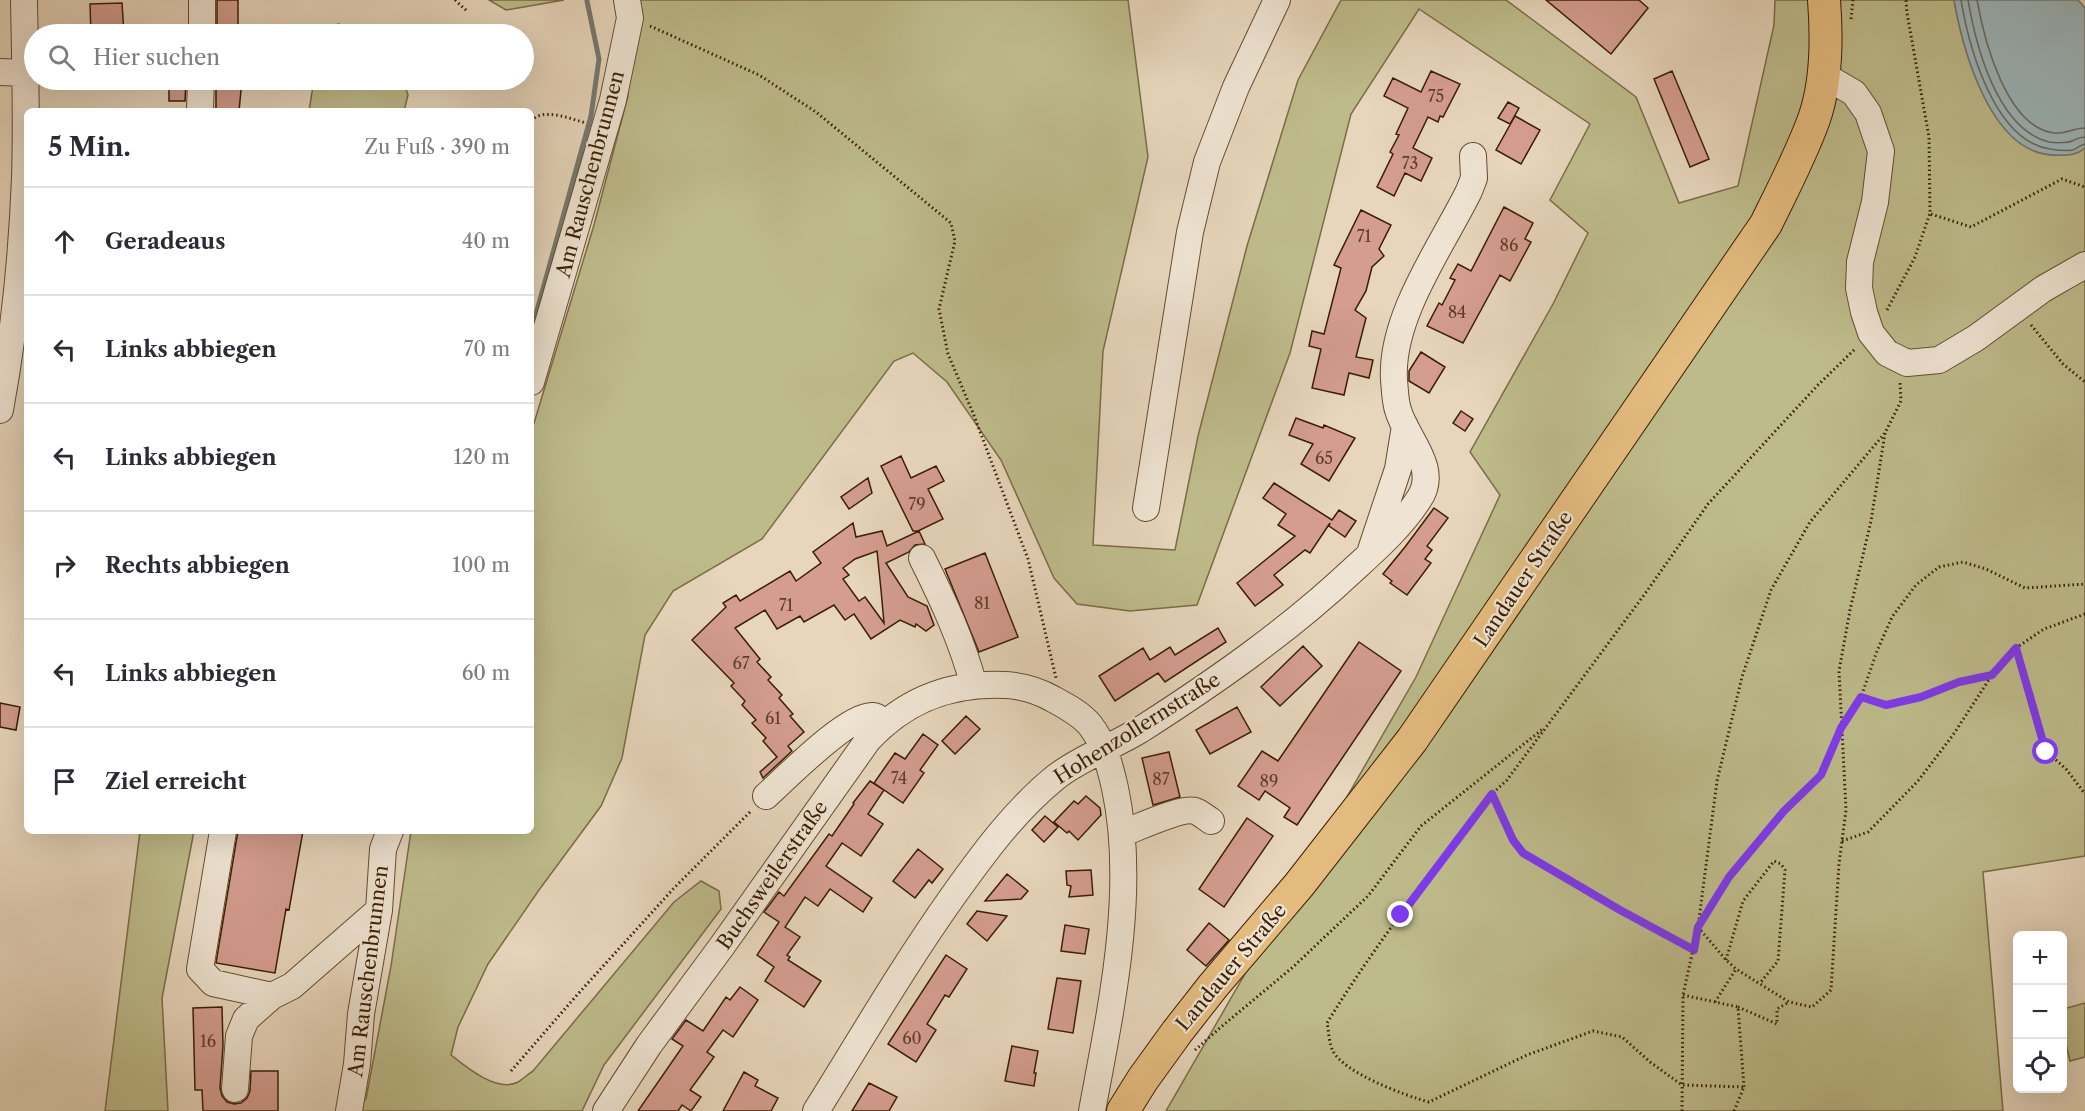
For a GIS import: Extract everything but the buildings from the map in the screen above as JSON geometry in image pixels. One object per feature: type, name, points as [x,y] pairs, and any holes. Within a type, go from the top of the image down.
[{"type":"main road","name":"Landauer Straße","points":[[1123,1111],[1143,1079],[1191,1014],[1299,885],[1412,740],[1766,224],[1788,180],[1814,117],[1826,50],[1824,0]]},
{"type":"street","points":[[24,0],[13,73],[24,167]]},
{"type":"street","points":[[202,0],[202,24]]},
{"type":"street","points":[[1146,508],[1190,232],[1208,162],[1236,87],[1277,0]]},
{"type":"street","name":"Am Rauschenbrunnen","points":[[534,372],[613,100],[629,9]]},
{"type":"street","points":[[1823,75],[1854,93],[1868,113],[1881,151],[1875,202],[1860,262],[1859,288],[1863,312],[1871,333],[1887,352],[1907,363],[1939,360],[1976,338],[2043,289],[2085,265]]},
{"type":"street","points":[[200,108],[201,90]]},
{"type":"street","name":"Hohenzollernstraße","points":[[816,1111],[928,932],[994,841],[1028,803],[1055,778],[1076,763],[1144,727],[1240,663],[1295,621],[1370,555],[1398,527],[1424,492],[1426,482],[1420,452],[1398,411],[1394,383],[1395,350],[1411,304],[1469,191],[1474,178],[1473,156]]},
{"type":"street","points":[[0,410],[6,378],[24,203]]},
{"type":"street","points":[[922,558],[952,620],[974,686]]},
{"type":"street","name":"Buchsweilerstraße","points":[[606,1111],[649,1045],[723,946],[841,776],[884,723],[916,701],[949,691],[974,686],[1012,685],[1038,692],[1062,704],[1088,723],[1103,748],[1111,771],[1123,833],[1124,888],[1121,919],[1106,1040],[1092,1111]]},
{"type":"street","points":[[766,796],[821,746],[858,718],[877,716],[884,723]]},
{"type":"street","points":[[1123,833],[1189,811],[1195,811],[1211,821]]},
{"type":"street","points":[[222,834],[200,969],[213,983],[272,996]]},
{"type":"street","name":"Am Rauschenbrunnen","points":[[349,1111],[357,1064],[361,1014],[379,910],[383,849],[389,834]]},
{"type":"street","points":[[235,1089],[239,1036],[246,1019],[272,996],[292,986],[379,910]]},
{"type":"path","points":[[455,0],[468,12]]},
{"type":"path","points":[[1744,1087],[1682,1085],[1650,1062],[1622,1037],[1593,1031],[1527,1055],[1429,1102],[1389,1089],[1352,1069],[1333,1053],[1327,1023],[1363,967],[1492,794],[1507,780],[1647,591],[1708,504],[1817,386],[1871,333],[1892,302],[1915,257],[1930,213],[1929,138],[1906,0]]},
{"type":"path","points":[[629,9],[759,75],[816,112],[951,223],[955,241],[939,309],[948,354],[974,413],[1028,559],[1048,636],[1062,704]]},
{"type":"path","points":[[534,118],[545,115],[587,124]]},
{"type":"path","points":[[1930,213],[1971,227],[2062,179],[2085,187]]},
{"type":"path","points":[[2017,308],[2063,364],[2085,382]]},
{"type":"path","points":[[1682,1111],[1683,995],[1698,927],[1717,781],[1742,677],[1771,590],[1810,522],[1885,433],[1901,401],[1898,359]]},
{"type":"path","points":[[1698,927],[1736,969],[1790,1002],[1812,1007],[1831,990],[1846,810],[1839,671],[1850,610],[1871,521],[1885,433]]},
{"type":"path","points":[[1698,927],[1729,877],[1754,846],[1784,811],[1821,775],[1841,728],[1861,697],[1892,617],[1916,585],[1939,567],[1963,562],[1986,569],[2025,588],[2085,584]]},
{"type":"path","points":[[1842,841],[1868,832],[1918,781],[1953,735],[1992,675],[2016,648],[2044,629],[2085,614]]},
{"type":"path","points":[[2016,648],[2046,752],[2066,769],[2085,794]]},
{"type":"path","points":[[1861,697],[1886,705],[1921,697],[1959,682],[1992,675]]},
{"type":"path","points":[[1190,1055],[1293,967],[1368,896],[1421,826],[1547,726]]},
{"type":"path","points":[[1492,794],[1513,840],[1523,853],[1694,950]]},
{"type":"path","points":[[511,1071],[577,994],[674,888],[766,796]]},
{"type":"path","points":[[1726,960],[1743,901],[1774,861],[1781,864],[1785,870],[1778,961],[1760,983]]},
{"type":"path","points":[[1715,1002],[1736,969]]},
{"type":"path","points":[[1683,995],[1738,1007],[1777,1024],[1777,1009],[1790,1002]]},
{"type":"path","points":[[1734,1111],[1744,1087],[1738,1007]]},
{"type":"shaded area","points":[[489,0],[564,0],[506,10]]},
{"type":"shaded area","points":[[631,0],[1128,0],[1148,157],[1103,351],[1093,545],[1175,550],[1198,436],[1247,246],[1298,80],[1341,0],[1506,0],[1636,97],[1679,203],[1738,186],[1774,25],[1775,0],[1954,0],[1973,71],[1997,119],[2013,138],[2033,150],[2055,155],[2075,154],[2085,148],[2085,856],[1983,872],[2003,1111],[1166,1111],[1416,677],[1500,495],[1470,452],[1553,304],[1588,233],[1550,200],[1590,124],[1419,9],[1351,114],[1290,353],[1197,605],[1130,611],[1077,604],[1054,578],[1001,460],[947,382],[913,353],[894,361],[762,539],[673,591],[645,635],[622,758],[601,806],[488,964],[458,1027],[451,1055],[482,1077],[501,1084],[518,1082],[533,1071],[674,902],[701,881],[719,891],[721,909],[604,1065],[582,1111],[349,1111],[366,1099],[391,966],[411,834],[534,834],[534,423],[594,225],[628,96]]},
{"type":"shaded area","points":[[312,90],[406,90],[408,95],[405,108],[309,108]]},
{"type":"shaded area","points":[[140,834],[193,834],[162,998],[168,1111],[105,1111]]},
{"type":"shaded area","points":[[2085,1003],[2085,1057],[2070,1061],[2067,1048],[2067,1008]]},
{"type":"water","points":[[1954,0],[2078,0],[2085,8],[2085,148],[2075,154],[2055,155],[2033,150],[2013,138],[1997,119],[1973,71]]},
{"type":"waterway","points":[[534,321],[591,116],[599,59],[587,1]]},
{"type":"route","points":[[1401,915],[1492,794],[1513,840],[1523,853],[1694,950],[1698,927],[1729,877],[1784,811],[1821,775],[1841,728],[1861,697],[1886,705],[1921,697],[1959,682],[1992,675],[2016,648],[2046,752]]}]
